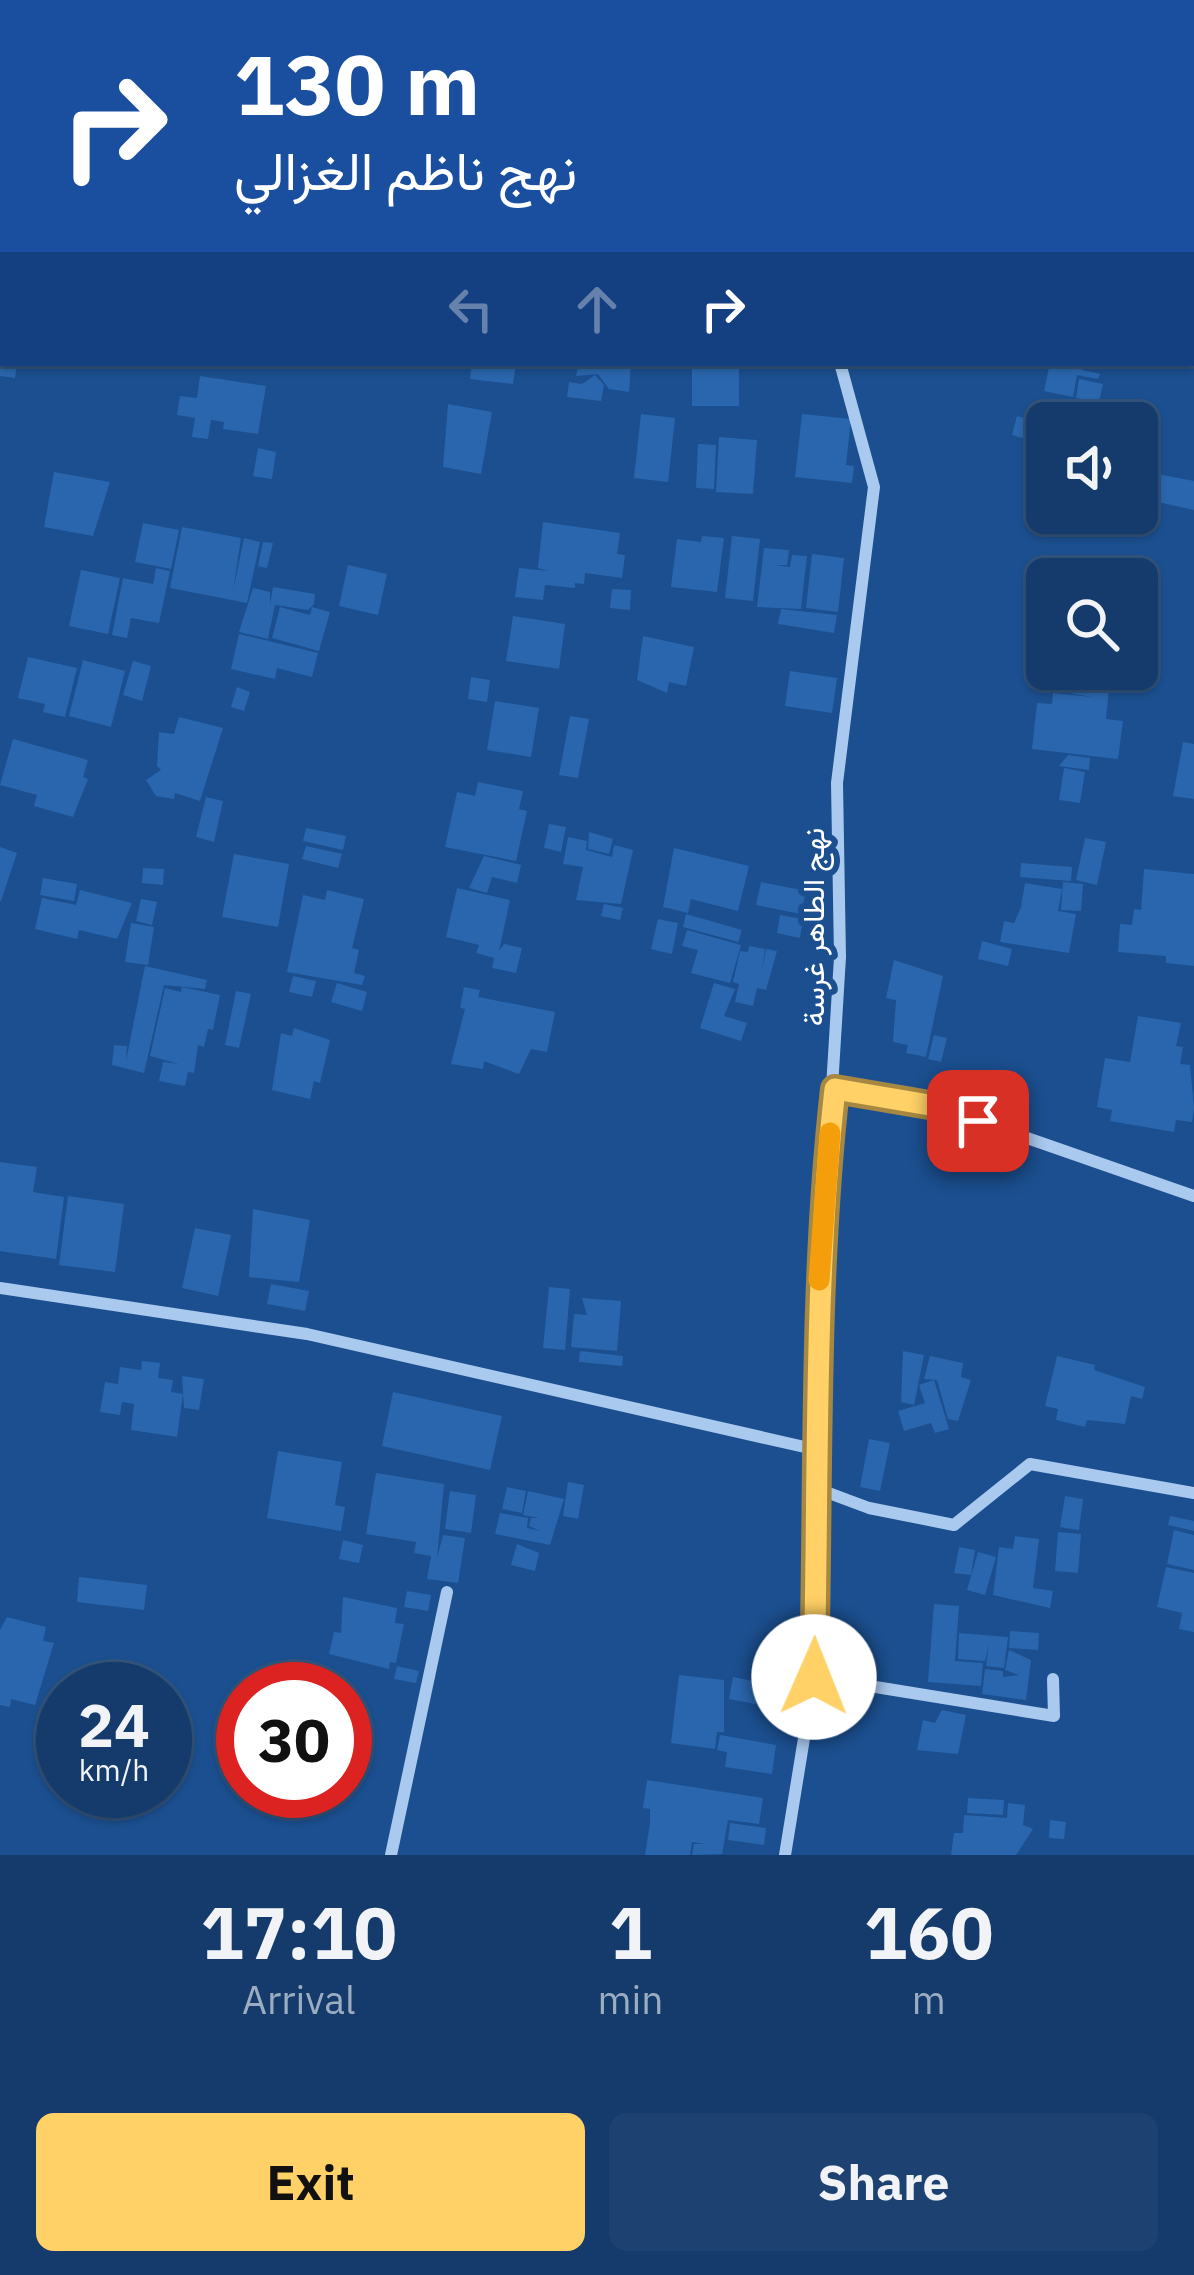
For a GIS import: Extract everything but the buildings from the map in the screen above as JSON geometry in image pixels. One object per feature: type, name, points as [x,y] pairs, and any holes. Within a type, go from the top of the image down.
[{"type":"street","name":"نهج الطاهر غرسة","points":[[785,1855],[814,1677],[821,1208],[835,1089],[840,957],[837,783],[874,487],[841,366]]},
{"type":"street","points":[[835,1089],[935,1106],[1194,1196]]},
{"type":"street","points":[[0,1288],[308,1334],[818,1450]]},
{"type":"street","points":[[818,1489],[869,1508],[954,1525],[1030,1464],[1194,1493]]},
{"type":"street","points":[[391,1855],[447,1592]]},
{"type":"street","points":[[814,1677],[1054,1716],[1053,1679]]},
{"type":"slow traffic","points":[[819,1280],[830,1133]]},
{"type":"route","points":[[814,1677],[821,1208],[835,1089],[935,1106],[978,1121]]}]
